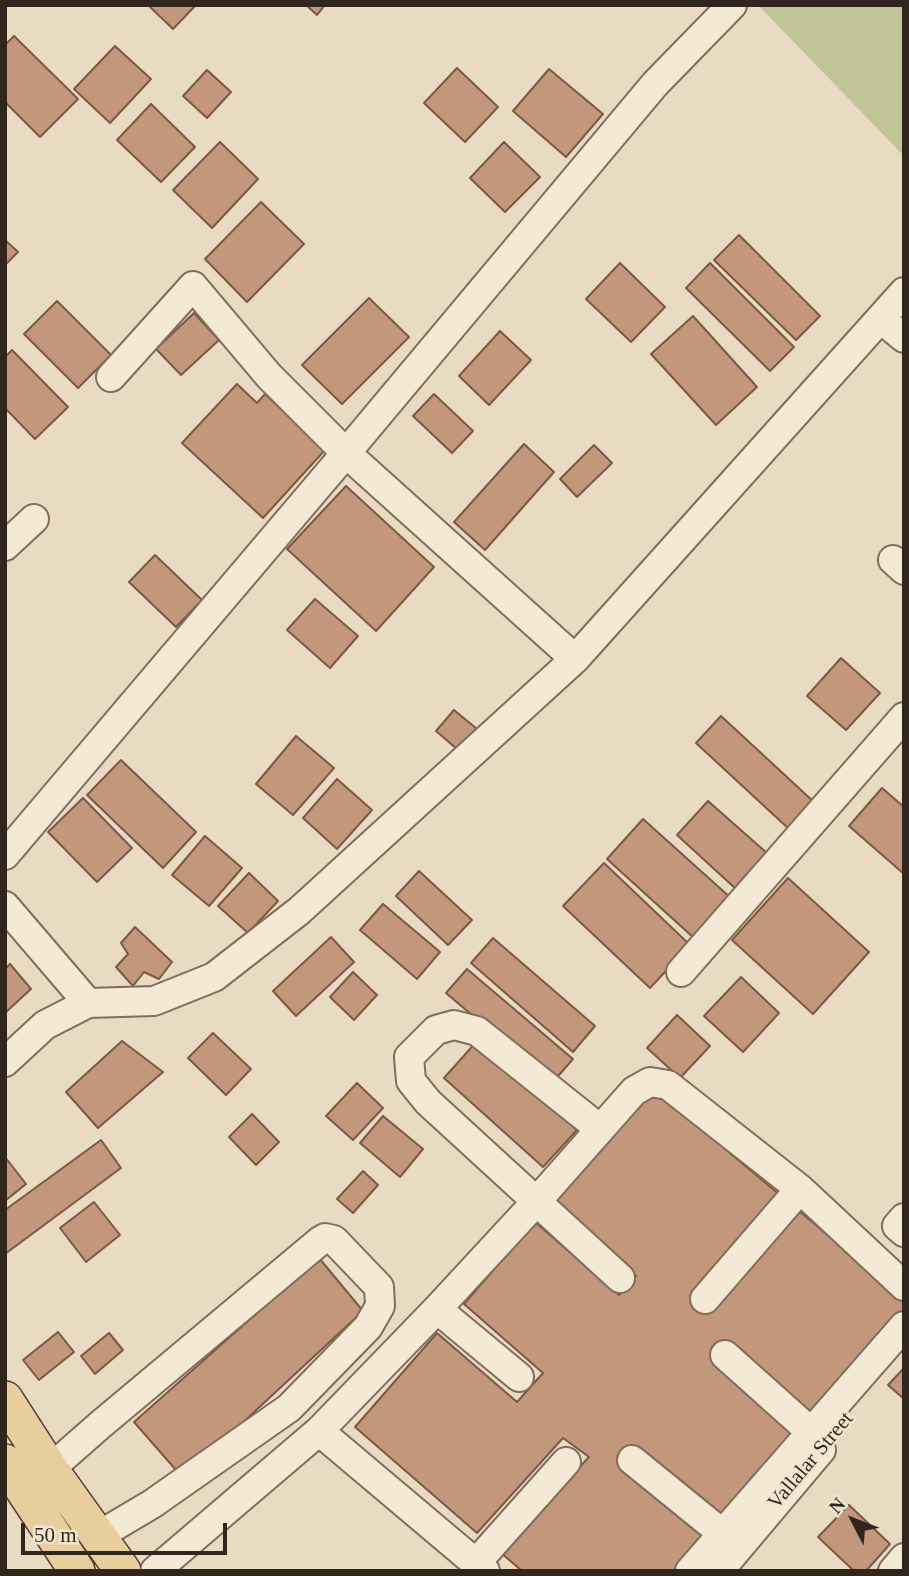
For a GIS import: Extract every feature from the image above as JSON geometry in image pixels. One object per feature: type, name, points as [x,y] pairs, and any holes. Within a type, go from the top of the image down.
[{"type":"main road","points":[[5,1399],[50,1469],[123,1571]]},
{"type":"main road","points":[[5,1462],[76,1571]]},
{"type":"street","points":[[5,855],[654,85],[732,5]]},
{"type":"street","points":[[111,377],[193,286],[269,376],[346,453],[575,659]]},
{"type":"street","points":[[5,1062],[45,1025],[88,1003],[154,1001],[214,977],[299,911],[575,659],[904,292]]},
{"type":"street","points":[[881,319],[904,338]]},
{"type":"street","points":[[5,546],[34,519]]},
{"type":"street","points":[[681,972],[904,717]]},
{"type":"street","points":[[5,906],[88,1003]]},
{"type":"street","points":[[600,1129],[478,1031],[454,1025],[436,1030],[409,1057],[411,1080],[428,1102],[620,1278]]},
{"type":"street","points":[[155,1571],[318,1431],[437,1309],[634,1091],[650,1082],[668,1085],[800,1189],[904,1286]]},
{"type":"street","points":[[705,1299],[800,1189]]},
{"type":"street","points":[[904,1218],[897,1226],[904,1232]]},
{"type":"street","points":[[50,1469],[100,1424],[320,1241],[326,1238],[334,1240],[379,1287],[380,1306],[368,1326],[289,1408],[152,1504],[98,1536]]},
{"type":"street","points":[[437,1309],[519,1377]]},
{"type":"street","points":[[690,1571],[904,1326]]},
{"type":"street","name":"Vallalar Street","points":[[719,1571],[904,1352]]},
{"type":"street","points":[[724,1355],[811,1432]]},
{"type":"street","points":[[318,1431],[481,1567],[566,1462]]},
{"type":"street","points":[[632,1460],[723,1534]]},
{"type":"street","points":[[893,1571],[904,1558]]},
{"type":"green space","points":[[758,5],[904,5],[904,156]]},
{"type":"building","points":[[148,5],[196,5],[173,29]]},
{"type":"building","points":[[306,5],[325,5],[317,15]]},
{"type":"building","points":[[14,36],[78,99],[40,137],[5,102],[5,45]]},
{"type":"building","points":[[115,46],[151,79],[110,123],[74,89]]},
{"type":"building","points":[[457,68],[498,107],[465,142],[424,103]]},
{"type":"building","points":[[549,69],[603,114],[566,157],[513,111]]},
{"type":"building","points":[[207,70],[231,92],[207,118],[183,96]]},
{"type":"building","points":[[151,104],[195,147],[161,182],[117,140]]},
{"type":"building","points":[[220,142],[258,179],[212,228],[173,190]]},
{"type":"building","points":[[504,142],[540,177],[505,212],[470,178]]},
{"type":"building","points":[[261,202],[304,244],[247,302],[205,259]]},
{"type":"building","points":[[739,235],[820,316],[796,340],[714,260]]},
{"type":"building","points":[[5,240],[18,252],[5,265]]},
{"type":"building","points":[[620,263],[665,307],[631,342],[586,299]]},
{"type":"building","points":[[710,263],[794,347],[770,371],[686,288]]},
{"type":"building","points":[[369,298],[409,337],[342,404],[302,365]]},
{"type":"building","points":[[57,301],[111,355],[78,388],[24,334]]},
{"type":"building","points":[[194,313],[219,340],[181,375],[156,349]]},
{"type":"building","points":[[693,316],[757,387],[716,425],[651,354]]},
{"type":"building","points":[[500,331],[531,360],[489,405],[459,376]]},
{"type":"building","points":[[12,350],[68,407],[35,439],[5,408],[5,357]]},
{"type":"building","points":[[237,384],[257,403],[265,394],[325,450],[263,518],[182,443]]},
{"type":"building","points":[[434,394],[473,431],[452,453],[413,416]]},
{"type":"building","points":[[524,444],[554,472],[485,550],[454,522]]},
{"type":"building","points":[[594,445],[612,463],[577,497],[560,479]]},
{"type":"building","points":[[346,486],[434,567],[376,631],[287,549]]},
{"type":"building","points":[[155,555],[202,600],[176,627],[129,582]]},
{"type":"building","points":[[315,599],[358,636],[330,668],[287,630]]},
{"type":"building","points":[[841,658],[880,693],[846,730],[807,696]]},
{"type":"building","points":[[454,710],[477,729],[458,750],[436,731]]},
{"type":"building","points":[[721,716],[815,803],[790,830],[696,743]]},
{"type":"building","points":[[296,736],[334,768],[293,815],[256,784]]},
{"type":"building","points":[[121,760],[196,832],[163,868],[87,795]]},
{"type":"building","points":[[337,779],[372,810],[337,849],[303,818]]},
{"type":"building","points":[[882,788],[904,807],[904,874],[849,826]]},
{"type":"building","points":[[83,798],[132,848],[97,882],[48,832]]},
{"type":"building","points":[[708,801],[768,854],[736,889],[677,835]]},
{"type":"building","points":[[643,819],[732,899],[695,939],[607,859]]},
{"type":"building","points":[[205,836],[242,868],[209,906],[172,875]]},
{"type":"building","points":[[604,863],[690,945],[650,988],[563,906]]},
{"type":"building","points":[[419,871],[472,920],[448,945],[396,896]]},
{"type":"building","points":[[249,873],[278,901],[248,933],[218,906]]},
{"type":"building","points":[[788,878],[869,952],[813,1014],[732,940]]},
{"type":"building","points":[[383,904],[440,952],[417,979],[360,930]]},
{"type":"building","points":[[135,927],[172,962],[159,979],[144,972],[133,986],[116,967],[128,954],[121,943]]},
{"type":"building","points":[[331,937],[354,962],[296,1016],[273,991]]},
{"type":"building","points":[[493,938],[595,1026],[573,1052],[471,963]]},
{"type":"building","points":[[10,964],[31,989],[5,1013],[5,969]]},
{"type":"building","points":[[467,969],[573,1059],[552,1083],[446,993]]},
{"type":"building","points":[[353,972],[377,995],[354,1020],[330,997]]},
{"type":"building","points":[[741,977],[779,1013],[743,1052],[704,1016]]},
{"type":"building","points":[[677,1015],[710,1046],[680,1078],[647,1048]]},
{"type":"building","points":[[213,1033],[251,1069],[226,1095],[188,1058]]},
{"type":"building","points":[[478,1040],[577,1130],[543,1167],[444,1078]]},
{"type":"building","points":[[122,1041],[163,1072],[98,1128],[66,1092]]},
{"type":"building","points":[[357,1083],[383,1108],[353,1140],[326,1116]]},
{"type":"building","points":[[650,1086],[904,1299],[904,1315],[798,1432],[710,1537],[677,1571],[522,1571],[500,1552],[589,1457],[563,1438],[477,1533],[355,1427],[437,1333],[517,1402],[543,1373],[464,1304],[535,1222],[619,1295],[636,1276],[550,1201]]},
{"type":"building","points":[[252,1114],[279,1142],[256,1165],[229,1137]]},
{"type":"building","points":[[383,1116],[423,1149],[400,1177],[360,1143]]},
{"type":"building","points":[[101,1140],[121,1168],[5,1254],[5,1210]]},
{"type":"building","points":[[5,1157],[26,1184],[5,1201]]},
{"type":"building","points":[[363,1171],[378,1185],[353,1213],[337,1199]]},
{"type":"building","points":[[94,1202],[120,1235],[86,1262],[60,1228]]},
{"type":"building","points":[[319,1258],[363,1311],[183,1478],[134,1422]]},
{"type":"building","points":[[58,1332],[74,1352],[39,1380],[23,1360]]},
{"type":"building","points":[[109,1333],[123,1350],[95,1374],[81,1356]]},
{"type":"building","points":[[904,1368],[904,1399],[888,1385]]},
{"type":"building","points":[[849,1505],[890,1544],[866,1571],[854,1571],[818,1537]]}]
